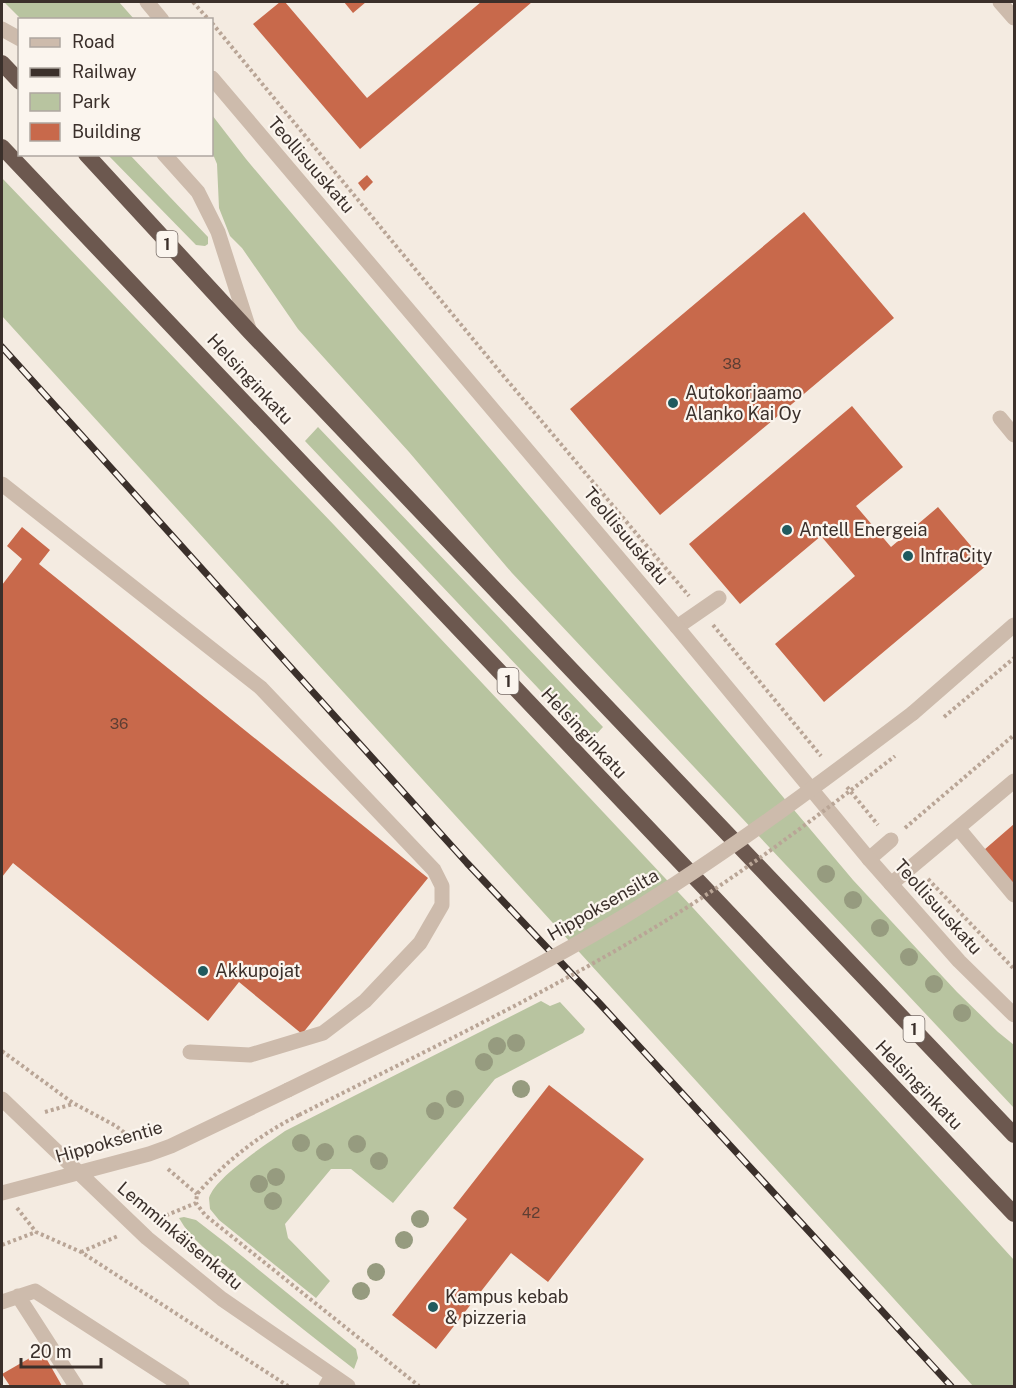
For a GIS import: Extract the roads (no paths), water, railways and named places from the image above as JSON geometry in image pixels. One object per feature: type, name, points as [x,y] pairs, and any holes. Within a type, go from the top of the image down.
[{"type":"highway","points":[[2,63],[18,80]]},
{"type":"highway","name":"Helsinginkatu","points":[[2,147],[1014,1214]]},
{"type":"highway","name":"Helsinginkatu","points":[[88,156],[250,332],[1014,1135]]},
{"type":"street","points":[[147,2],[160,18]]},
{"type":"street","points":[[1000,2],[1014,18]]},
{"type":"street","points":[[2,29],[18,38]]},
{"type":"street","name":"Teollisuuskatu","points":[[213,79],[474,385],[869,859],[959,961],[1014,1015]]},
{"type":"street","points":[[166,156],[198,192],[218,232],[250,332]]},
{"type":"street","points":[[1000,418],[1014,435]]},
{"type":"street","points":[[2,484],[261,688],[434,870],[442,886],[442,905],[420,943],[365,1001],[323,1033],[250,1055],[190,1052]]},
{"type":"street","points":[[677,627],[719,598]]},
{"type":"street","name":"Hippoksensilta","points":[[288,1090],[488,993],[621,918],[751,834],[912,713],[1014,625]]},
{"type":"street","points":[[891,884],[1014,781]]},
{"type":"street","points":[[958,828],[1014,896]]},
{"type":"street","points":[[869,859],[891,840]]},
{"type":"street","name":"Hippoksentie","points":[[2,1193],[149,1154],[171,1146],[288,1090]]},
{"type":"street","name":"Lemminkäisenkatu","points":[[2,1099],[136,1228],[198,1280],[329,1381],[348,1386]]},
{"type":"street","points":[[2,1302],[35,1291],[182,1386]]},
{"type":"street","points":[[18,1296],[76,1386]]},
{"type":"railway","points":[[2,347],[467,863],[601,1005],[951,1386]]},
{"type":"place","name":"Autokorjaamo Alanko Kai Oy","points":[[673,403]]},
{"type":"place","name":"Antell Energeia","points":[[787,530]]},
{"type":"place","name":"InfraCity","points":[[908,556]]},
{"type":"place","name":"Akkupojat","points":[[203,971]]},
{"type":"place","name":"Kampus kebab & pizzeria","points":[[433,1307]]}]
